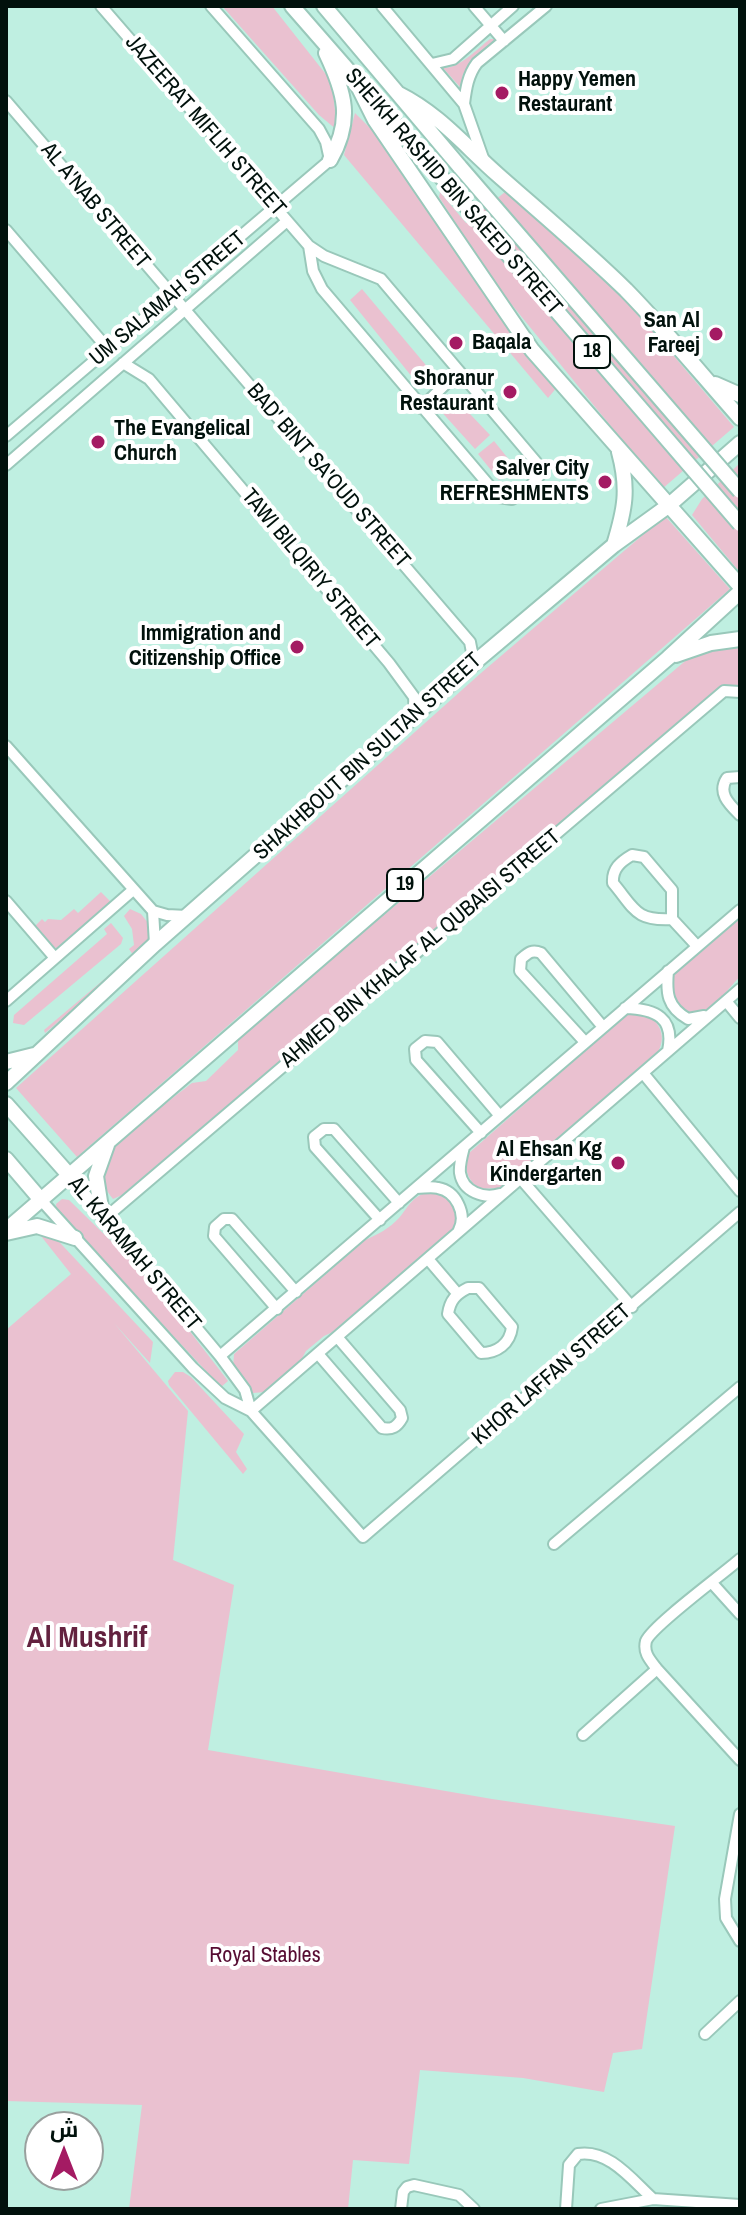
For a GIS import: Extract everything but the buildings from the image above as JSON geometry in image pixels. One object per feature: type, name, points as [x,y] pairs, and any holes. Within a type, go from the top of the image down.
[{"type":"main road","name":"SHEIKH RASHID BIN SAEED STREET","points":[[292,6],[740,524]]},
{"type":"main road","name":"SHEIKH RASHID BIN SAEED STREET","points":[[324,6],[740,491]]},
{"type":"main road","points":[[319,38],[344,97],[342,139],[330,160]]},
{"type":"main road","points":[[354,78],[375,120],[532,350],[740,586]]},
{"type":"main road","points":[[399,94],[433,114],[625,290],[740,418]]},
{"type":"main road","points":[[703,376],[730,393],[740,395]]},
{"type":"main road","name":"SHAKHBOUT BIN SULTAN STREET","points":[[6,1083],[155,944],[492,647],[614,545],[668,506],[740,443]]},
{"type":"main road","points":[[614,545],[626,491],[618,448]]},
{"type":"main road","points":[[720,461],[740,455]]},
{"type":"main road","points":[[691,529],[684,511],[695,482]]},
{"type":"main road","points":[[723,566],[740,575]]},
{"type":"main road","name":"19","points":[[6,1231],[668,658],[740,592]]},
{"type":"main road","points":[[668,658],[711,643],[740,639]]},
{"type":"main road","points":[[6,1062],[42,1052]]},
{"type":"main road","name":"AL KARAMAH STREET","points":[[6,1104],[69,1175]]},
{"type":"main road","points":[[103,1216],[96,1176],[109,1141]]},
{"type":"main road","name":"AL KARAMAH STREET","points":[[6,1159],[41,1200]]},
{"type":"main road","points":[[6,1231],[37,1226],[75,1238]]},
{"type":"street","name":"JAZEERAT MIFLIH STREET","points":[[101,6],[309,246],[332,260],[381,279],[536,462],[539,476],[527,490],[512,499],[499,497],[322,289],[313,271],[309,246]]},
{"type":"street","points":[[211,6],[319,129],[330,160]]},
{"type":"street","points":[[382,6],[464,104],[485,164]]},
{"type":"street","points":[[474,6],[504,41]]},
{"type":"street","points":[[432,64],[453,59],[513,6]]},
{"type":"street","points":[[464,104],[471,71],[477,63],[546,6]]},
{"type":"street","name":"AL A'NAB STREET","points":[[6,101],[185,311]]},
{"type":"street","name":"UM SALAMAH STREET","points":[[6,436],[330,160]]},
{"type":"street","name":"UM SALAMAH STREET","points":[[6,465],[287,221]]},
{"type":"street","points":[[6,230],[108,349]]},
{"type":"street","name":"BAD' BINT SA'OUD STREET","points":[[185,311],[470,642],[474,663]]},
{"type":"street","name":"TAWI BILQIRIY STREET","points":[[123,363],[149,379],[389,663],[414,697],[415,715]]},
{"type":"street","points":[[421,408],[459,371]]},
{"type":"street","points":[[470,642],[492,647]]},
{"type":"street","name":"AHMED BIN KHALAF AL QUBAISI STREET","points":[[103,1216],[724,691],[740,692]]},
{"type":"street","points":[[6,746],[153,911],[187,916]]},
{"type":"street","points":[[740,777],[727,778],[723,791],[726,801],[740,815]]},
{"type":"street","points":[[672,919],[651,920],[641,916],[613,883],[614,869],[622,861],[632,855],[644,857],[672,890],[672,919],[697,946]]},
{"type":"street","points":[[6,1001],[133,890]]},
{"type":"street","points":[[6,901],[55,958]]},
{"type":"street","points":[[220,1356],[740,910]]},
{"type":"street","points":[[153,911],[155,944]]},
{"type":"street","points":[[585,1042],[520,971],[521,959],[529,952],[535,950],[541,953],[603,1027]]},
{"type":"street","points":[[668,971],[666,989],[673,1008],[691,1019],[710,1014]]},
{"type":"street","points":[[251,1411],[740,989]]},
{"type":"street","points":[[726,1001],[740,1018]]},
{"type":"street","points":[[625,1008],[644,1008],[663,1019],[671,1038],[668,1051]]},
{"type":"street","points":[[481,1133],[416,1060],[415,1049],[425,1041],[437,1042],[500,1116]]},
{"type":"street","points":[[643,1073],[740,1191]]},
{"type":"street","points":[[380,1220],[315,1147],[314,1137],[329,1127],[334,1129],[399,1203]]},
{"type":"street","points":[[464,1147],[460,1173],[463,1182],[478,1194],[490,1197],[504,1193]]},
{"type":"street","name":"AL KARAMAH STREET","points":[[69,1175],[220,1356],[245,1390],[251,1411]]},
{"type":"street","points":[[521,1179],[632,1307]]},
{"type":"street","points":[[417,1188],[440,1188],[454,1198],[463,1223],[456,1235]]},
{"type":"street","name":"AL KARAMAH STREET","points":[[41,1200],[193,1368],[225,1398],[251,1411],[363,1537]]},
{"type":"street","name":"KHOR LAFFAN STREET","points":[[363,1537],[740,1212]]},
{"type":"street","points":[[277,1309],[214,1236],[215,1227],[224,1219],[232,1219],[296,1292]]},
{"type":"street","points":[[428,1259],[457,1293]]},
{"type":"street","points":[[468,1288],[479,1288],[512,1327],[511,1337],[502,1347],[490,1353],[481,1353],[448,1314],[449,1304],[457,1293],[468,1288]]},
{"type":"street","points":[[319,1355],[382,1428],[389,1430],[398,1425],[402,1418],[400,1410],[338,1338]]},
{"type":"street","points":[[554,1544],[740,1387]]},
{"type":"street","points":[[740,1559],[650,1635],[645,1645],[646,1653],[657,1669],[740,1760]]},
{"type":"street","points":[[712,1583],[740,1614]]},
{"type":"street","points":[[583,1735],[657,1669]]},
{"type":"street","points":[[740,1814],[725,1899],[726,1918],[740,1941]]},
{"type":"street","points":[[705,2034],[740,2001]]},
{"type":"street","points":[[566,2209],[569,2165],[578,2154],[586,2152],[615,2164],[653,2199]]},
{"type":"street","points":[[401,2209],[403,2192],[414,2185],[459,2195],[474,2209]]},
{"type":"street","points":[[601,2209],[653,2199],[740,2205]]},
{"type":"green space","points":[[222,6],[272,6],[332,82],[337,130],[319,115]]},
{"type":"green space","points":[[490,39],[495,39],[463,74],[460,87],[443,68],[462,61]]},
{"type":"green space","points":[[355,113],[388,146],[440,219],[481,289],[558,386],[548,398],[344,155]]},
{"type":"green space","points":[[440,192],[466,223],[505,192],[618,290],[734,427],[662,489],[494,283],[439,197]]},
{"type":"green space","points":[[362,289],[435,376],[421,388],[350,300]]},
{"type":"green space","points":[[452,395],[490,435],[475,449],[438,408]]},
{"type":"green space","points":[[494,441],[515,467],[499,480],[478,454]]},
{"type":"green space","points":[[740,463],[740,569],[737,569],[692,515],[702,499]]},
{"type":"green space","points":[[665,516],[730,589],[77,1157],[16,1088],[481,673]]},
{"type":"green space","points":[[740,644],[740,685],[721,686],[122,1195],[113,1199],[103,1183],[103,1164],[129,1133],[192,1083],[206,1081],[238,1050],[238,1038],[690,657],[702,651]]},
{"type":"green space","points":[[101,892],[115,906],[64,949],[50,947],[33,928],[42,919],[45,922],[48,919],[61,920],[74,909],[78,913]]},
{"type":"green space","points":[[130,909],[141,914],[153,929],[148,947],[45,1033],[44,1030],[133,955],[129,949],[134,945],[132,929],[124,916]]},
{"type":"green space","points":[[740,915],[740,977],[710,1008],[685,1011],[673,994],[675,973]]},
{"type":"green space","points":[[111,923],[123,938],[121,944],[24,1025],[13,1023],[14,1015],[107,934],[104,929]]},
{"type":"green space","points":[[645,1013],[661,1031],[662,1042],[657,1054],[499,1188],[479,1189],[467,1172],[469,1153],[626,1015]]},
{"type":"green space","points":[[427,1192],[442,1196],[452,1205],[456,1218],[451,1233],[337,1330],[306,1351],[300,1362],[265,1392],[253,1393],[233,1367],[234,1354],[365,1240],[392,1225],[414,1200]]},
{"type":"green space","points":[[62,1199],[69,1200],[148,1277],[228,1381],[221,1387],[57,1212],[56,1204]]},
{"type":"green space","name":"Royal Stables","points":[[37,1231],[49,1231],[153,1342],[150,1363],[114,1323],[188,1411],[173,1560],[234,1585],[208,1750],[492,1799],[675,1826],[642,2049],[613,2053],[604,2092],[523,2078],[420,2070],[409,2164],[353,2160],[348,2209],[129,2209],[142,2105],[6,2101],[6,1330],[71,1274]]},
{"type":"green space","points":[[175,1372],[191,1377],[244,1434],[236,1452],[247,1469],[243,1474],[169,1385],[168,1381]]},
{"type":"place","name":"Happy Yemen Restaurant","points":[[502,93]]},
{"type":"place","name":"San Al Fareej","points":[[716,334]]},
{"type":"place","name":"Baqala","points":[[456,343]]},
{"type":"place","name":"Shoranur Restaurant","points":[[510,392]]},
{"type":"place","name":"The Evangelical Church","points":[[98,442]]},
{"type":"place","name":"Salver City REFRESHMENTS","points":[[605,482]]},
{"type":"place","name":"Immigration and Citizenship Office","points":[[297,647]]},
{"type":"place","name":"Al Ehsan Kg Kindergarten","points":[[618,1163]]},
{"type":"district","name":"Al Mushrif","points":[[87,1639]]}]
